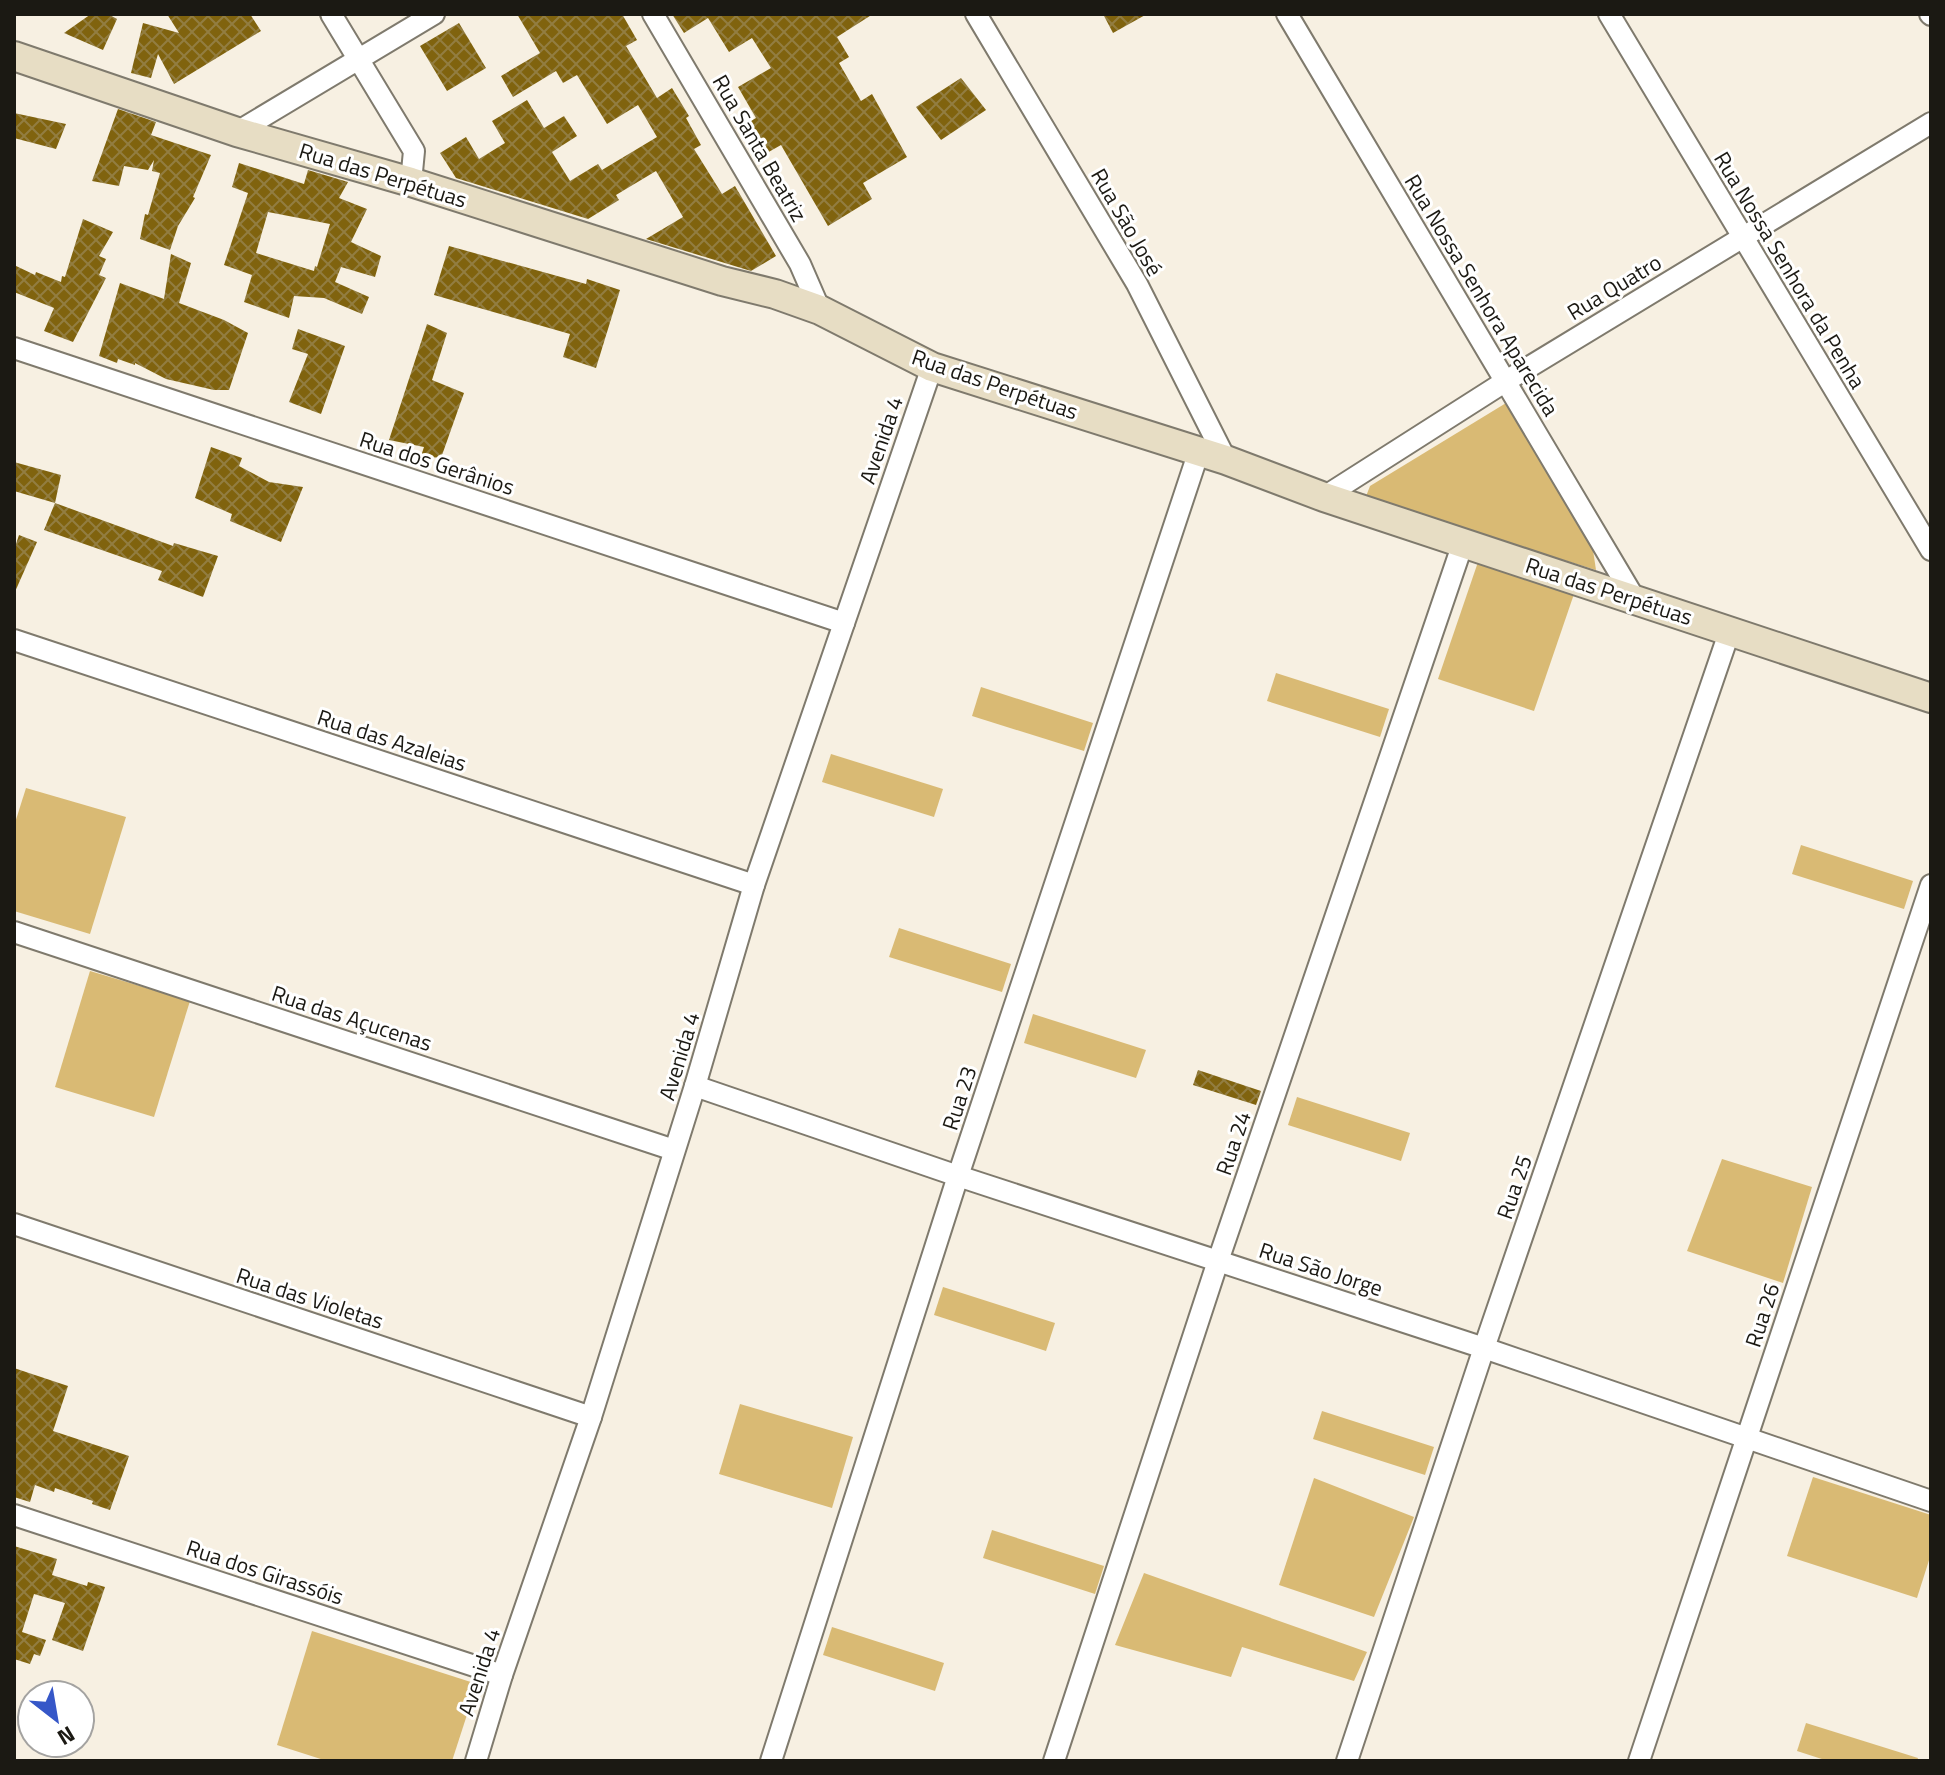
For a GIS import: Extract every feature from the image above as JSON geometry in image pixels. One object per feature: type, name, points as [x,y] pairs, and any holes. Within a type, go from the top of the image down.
[{"type":"street","points":[[331,14],[414,151],[411,182]]},
{"type":"street","points":[[237,132],[434,14]]},
{"type":"street","name":"Rua Santa Beatriz","points":[[653,14],[800,264],[820,310]]},
{"type":"street","name":"Rua São José","points":[[976,14],[1137,284],[1212,456]]},
{"type":"street","name":"Rua Nossa Senhora Aparecida","points":[[1287,14],[1636,601]]},
{"type":"street","name":"Rua Nossa Senhora da Penha","points":[[1609,14],[1931,550]]},
{"type":"street","name":"Rua das Perpétuas","points":[[17,53],[237,132],[411,182],[722,281],[775,294],[820,310],[932,367],[1212,456],[1324,497],[1931,698]]},
{"type":"street","name":"Rua Quatro","points":[[1324,497],[1506,381],[1931,123]]},
{"type":"street","name":"Rua dos Gerânios","points":[[14,348],[844,623]]},
{"type":"street","name":"Avenida 4","points":[[476,1761],[502,1675],[591,1417],[695,1086],[754,885],[932,367]]},
{"type":"street","name":"Rua 23","points":[[771,1761],[958,1176],[1212,456]]},
{"type":"street","name":"Rua 24","points":[[1054,1761],[1218,1261],[1463,543]]},
{"type":"street","name":"Rua 25","points":[[1347,1761],[1484,1348],[1730,630]]},
{"type":"street","name":"Rua das Azaleias","points":[[14,640],[754,885]]},
{"type":"street","name":"Rua 26","points":[[1639,1761],[1931,885]]},
{"type":"street","name":"Rua das Açucenas","points":[[14,932],[674,1150]]},
{"type":"street","name":"Rua São Jorge","points":[[695,1086],[958,1176],[1484,1348],[1931,1501]]},
{"type":"street","name":"Rua das Violetas","points":[[14,1224],[591,1417]]},
{"type":"street","name":"Rua dos Girassóis","points":[[14,1515],[502,1675]]},
{"type":"shaded area","points":[[1511,400],[1593,550],[1596,570],[1365,499],[1370,486]]},
{"type":"shaded area","points":[[1478,562],[1574,594],[1534,711],[1438,679]]},
{"type":"shaded area","points":[[1276,673],[1389,709],[1380,737],[1267,701]]},
{"type":"shaded area","points":[[981,687],[1093,723],[1084,751],[972,716]]},
{"type":"shaded area","points":[[831,754],[943,789],[934,817],[822,782]]},
{"type":"shaded area","points":[[26,788],[126,817],[90,934],[14,911],[14,826]]},
{"type":"shaded area","points":[[1801,845],[1913,881],[1904,909],[1792,874]]},
{"type":"shaded area","points":[[899,928],[1011,964],[1002,992],[889,957]]},
{"type":"shaded area","points":[[90,971],[190,1001],[154,1117],[55,1087]]},
{"type":"shaded area","points":[[1033,1014],[1146,1050],[1136,1078],[1024,1043]]},
{"type":"shaded area","points":[[1297,1097],[1410,1133],[1401,1161],[1288,1125]]},
{"type":"shaded area","points":[[1722,1159],[1812,1187],[1783,1283],[1687,1251]]},
{"type":"shaded area","points":[[943,1287],[1055,1323],[1046,1351],[934,1315]]},
{"type":"shaded area","points":[[740,1404],[853,1437],[832,1508],[719,1474]]},
{"type":"shaded area","points":[[1322,1411],[1434,1447],[1425,1475],[1313,1439]]},
{"type":"shaded area","points":[[1813,1477],[1931,1515],[1931,1554],[1917,1598],[1787,1556]]},
{"type":"shaded area","points":[[1314,1478],[1414,1517],[1374,1617],[1279,1585]]},
{"type":"shaded area","points":[[992,1530],[1104,1566],[1095,1594],[983,1558]]},
{"type":"shaded area","points":[[1144,1573],[1367,1652],[1354,1681],[1242,1647],[1231,1677],[1115,1645]]},
{"type":"shaded area","points":[[832,1627],[944,1663],[935,1691],[823,1655]]},
{"type":"shaded area","points":[[312,1631],[477,1684],[452,1761],[327,1761],[277,1745]]},
{"type":"shaded area","points":[[1806,1723],[1918,1758],[1917,1761],[1828,1761],[1797,1751]]},
{"type":"building","points":[[91,14],[108,14],[117,19],[103,50],[64,33]]},
{"type":"building","points":[[167,14],[250,14],[261,31],[174,84],[158,54],[151,78],[131,73],[143,23],[179,33]]},
{"type":"building","points":[[517,14],[622,14],[637,40],[626,46],[657,98],[672,88],[689,116],[686,118],[701,145],[694,149],[722,194],[735,186],[776,256],[751,271],[646,239],[683,217],[656,171],[616,195],[619,200],[588,219],[456,178],[440,153],[466,137],[479,159],[505,143],[492,121],[527,100],[544,128],[564,116],[577,136],[552,152],[570,181],[598,164],[602,170],[657,137],[638,105],[607,124],[577,75],[563,83],[556,71],[513,97],[501,76],[540,53]]},
{"type":"building","points":[[672,14],[873,14],[837,37],[849,57],[839,63],[861,101],[872,94],[907,157],[863,183],[872,199],[828,226],[781,145],[760,157],[742,126],[756,118],[738,87],[771,68],[752,38],[729,52],[708,18],[684,33]]},
{"type":"building","points":[[1103,14],[1147,14],[1113,33]]},
{"type":"building","points":[[459,23],[486,68],[447,91],[420,46]]},
{"type":"building","points":[[961,78],[986,110],[941,140],[916,107]]},
{"type":"building","points":[[118,109],[156,122],[151,135],[211,155],[170,250],[140,239],[145,214],[148,215],[160,173],[152,171],[154,160],[148,170],[124,166],[119,186],[92,181]]},
{"type":"building","points":[[14,113],[66,124],[56,149],[14,138]]},
{"type":"building","points":[[239,163],[304,184],[308,170],[348,182],[339,198],[367,209],[351,242],[381,256],[375,277],[341,267],[335,282],[369,297],[362,314],[324,298],[294,296],[289,318],[244,302],[252,275],[224,265],[248,193],[232,187]],"holes":[[[268,212],[330,224],[314,271],[256,253]]]},
{"type":"building","points":[[83,219],[113,232],[99,256],[106,259],[99,275],[106,278],[73,342],[44,331],[54,308],[14,292],[14,265],[61,282]]},
{"type":"building","points":[[449,246],[586,284],[587,279],[620,290],[596,368],[563,357],[570,334],[434,295]]},
{"type":"building","points":[[171,254],[191,263],[179,303],[248,333],[229,390],[214,390],[166,379],[135,363],[118,359],[117,363],[99,356],[120,283],[164,299]]},
{"type":"building","points":[[427,324],[447,333],[432,380],[464,393],[441,458],[421,456],[424,447],[389,440]]},
{"type":"building","points":[[298,329],[345,346],[321,414],[289,402],[308,354],[292,349]]},
{"type":"building","points":[[211,447],[242,458],[239,466],[269,482],[303,487],[281,542],[230,521],[232,514],[195,498]]},
{"type":"building","points":[[14,462],[61,475],[55,503],[14,491]]},
{"type":"building","points":[[55,503],[173,546],[174,543],[218,556],[203,597],[158,580],[162,571],[44,530]]},
{"type":"building","points":[[19,535],[37,542],[14,594],[14,550]]},
{"type":"building","points":[[1198,1070],[1261,1091],[1256,1105],[1193,1085]]},
{"type":"building","points":[[14,1368],[68,1386],[53,1431],[129,1456],[110,1510],[55,1488],[54,1492],[35,1485],[30,1502],[14,1497]]},
{"type":"building","points":[[14,1546],[57,1559],[52,1575],[87,1586],[88,1582],[105,1587],[83,1651],[52,1640],[65,1603],[34,1594],[22,1632],[46,1640],[40,1656],[34,1654],[30,1664],[14,1659]]}]
